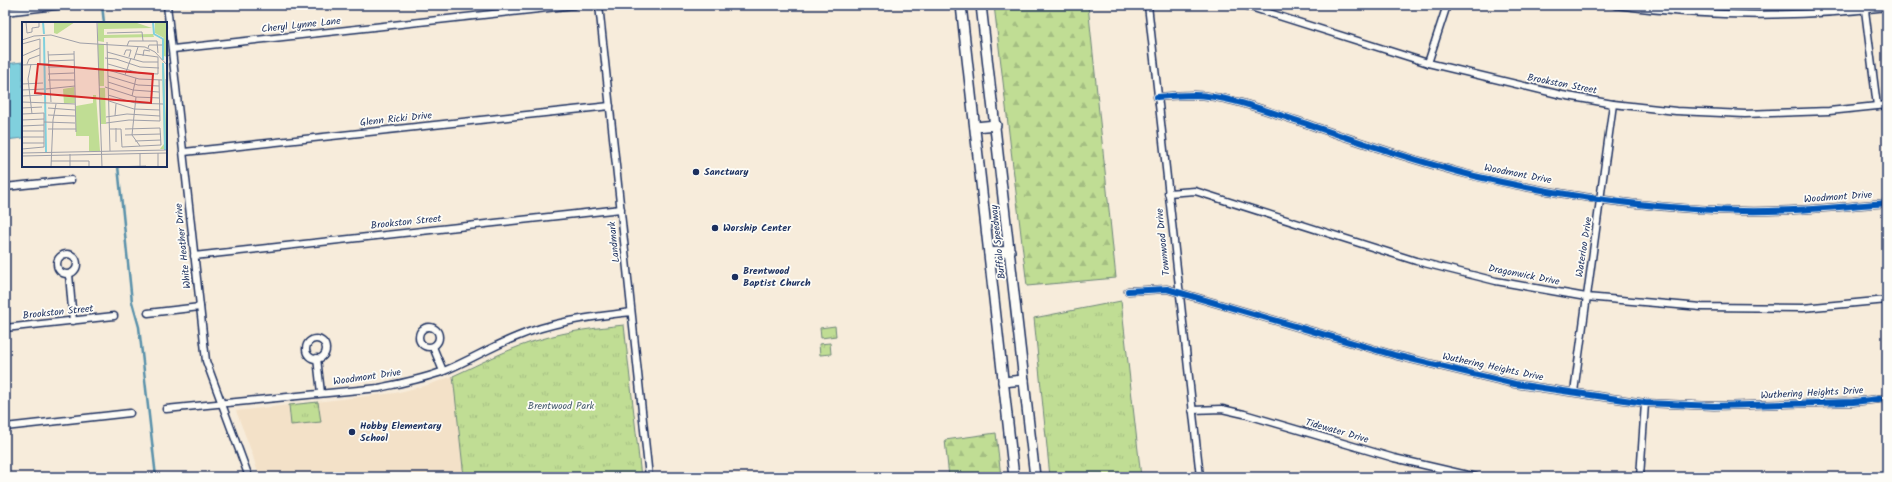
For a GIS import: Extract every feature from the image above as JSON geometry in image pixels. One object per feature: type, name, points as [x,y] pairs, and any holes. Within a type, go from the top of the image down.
[{"type":"main road","name":"Buffalo Speedway","points":[[961,5],[1014,477]]},
{"type":"main road","name":"Buffalo Speedway","points":[[981,5],[996,125],[1035,477]]},
{"type":"main road","points":[[975,127],[996,125]]},
{"type":"main road","points":[[989,253],[1010,251]]},
{"type":"main road","points":[[1003,382],[1024,380]]},
{"type":"street","points":[[5,12],[43,6],[64,5]]},
{"type":"street","name":"White Heather Drive","points":[[167,5],[206,361],[220,403],[239,448],[249,477]]},
{"type":"street","name":"Cheryl Lynne Lane","points":[[173,49],[575,5]]},
{"type":"street","name":"Landmark","points":[[599,5],[649,477]]},
{"type":"street","name":"Townwood Drive","points":[[1148,5],[1178,292],[1200,477]]},
{"type":"street","name":"Brookston Street","points":[[1244,5],[1428,63],[1562,95],[1613,104],[1676,111],[1744,114],[1829,111],[1887,105]]},
{"type":"street","points":[[1428,63],[1447,5]]},
{"type":"street","points":[[1615,5],[1659,11],[1713,15],[1801,15],[1887,8]]},
{"type":"street","points":[[1866,10],[1877,106]]},
{"type":"street","name":"Woodmont Drive","points":[[1157,97],[1195,95],[1236,101],[1473,176],[1544,190],[1601,199],[1659,207],[1742,211],[1816,209],[1887,204]]},
{"type":"street","name":"Waterloo Drive","points":[[1574,392],[1613,104]]},
{"type":"street","name":"Glenn Ricki Drive","points":[[184,152],[610,106]]},
{"type":"street","points":[[5,187],[71,180]]},
{"type":"street","name":"Dragonwick Drive","points":[[1168,193],[1195,192],[1416,261],[1496,281],[1586,297],[1708,307],[1803,308],[1887,300]]},
{"type":"street","name":"Brookston Street","points":[[194,256],[621,209]]},
{"type":"street","points":[[69,274],[73,321]]},
{"type":"street","name":"Wuthering Heights Drive","points":[[1128,291],[1167,289],[1394,355],[1515,384],[1645,403],[1714,406],[1763,406],[1853,402],[1887,398]]},
{"type":"street","points":[[148,313],[200,307]]},
{"type":"street","name":"Woodmont Drive","points":[[166,409],[379,388],[422,378],[443,371],[516,337],[539,329],[577,319],[632,312]]},
{"type":"street","name":"Brookston Street","points":[[5,328],[114,316]]},
{"type":"street","points":[[433,347],[443,371]]},
{"type":"street","points":[[317,358],[321,393]]},
{"type":"street","points":[[1640,477],[1645,403]]},
{"type":"street","name":"Tidewater Drive","points":[[1192,410],[1222,409],[1244,414],[1394,458],[1476,477]]},
{"type":"street","points":[[5,427],[130,413]]},
{"type":"shaded area","name":"Hobby Elementary School","points":[[453,376],[464,477],[259,477],[252,453],[236,411],[395,393],[428,385]]},
{"type":"green space","points":[[994,5],[1088,5],[1116,278],[1027,286]]},
{"type":"green space","points":[[1121,301],[1141,477],[1050,477],[1034,318]]},
{"type":"green space","name":"Brentwood Park","points":[[624,325],[641,477],[464,477],[453,376],[530,342],[572,332]]},
{"type":"green space","points":[[835,326],[836,336],[821,338],[820,328]]},
{"type":"green space","points":[[830,343],[831,354],[820,355],[819,344]]},
{"type":"green space","points":[[318,402],[321,422],[291,425],[289,405]]},
{"type":"green space","points":[[996,433],[1001,477],[949,477],[945,440]]},
{"type":"water","points":[[22,62],[22,138],[5,140],[5,64]]},
{"type":"waterway","points":[[102,5],[104,22]]},
{"type":"waterway","points":[[118,167],[132,302],[139,327],[156,477]]},
{"type":"cycle path","points":[[1157,97],[1194,95],[1220,98],[1258,108],[1429,164],[1474,176],[1540,190],[1607,200],[1674,208],[1741,211],[1833,208],[1887,203]]},
{"type":"cycle path","points":[[1128,291],[1167,289],[1394,355],[1515,384],[1645,403],[1714,406],[1853,402],[1887,398]]},
{"type":"place","name":"Sanctuary","points":[[696,172]]},
{"type":"place","name":"Worship Center","points":[[715,228]]},
{"type":"place","name":"Brentwood Baptist Church","points":[[735,277]]},
{"type":"place","name":"Hobby Elementary School","points":[[352,432]]}]
